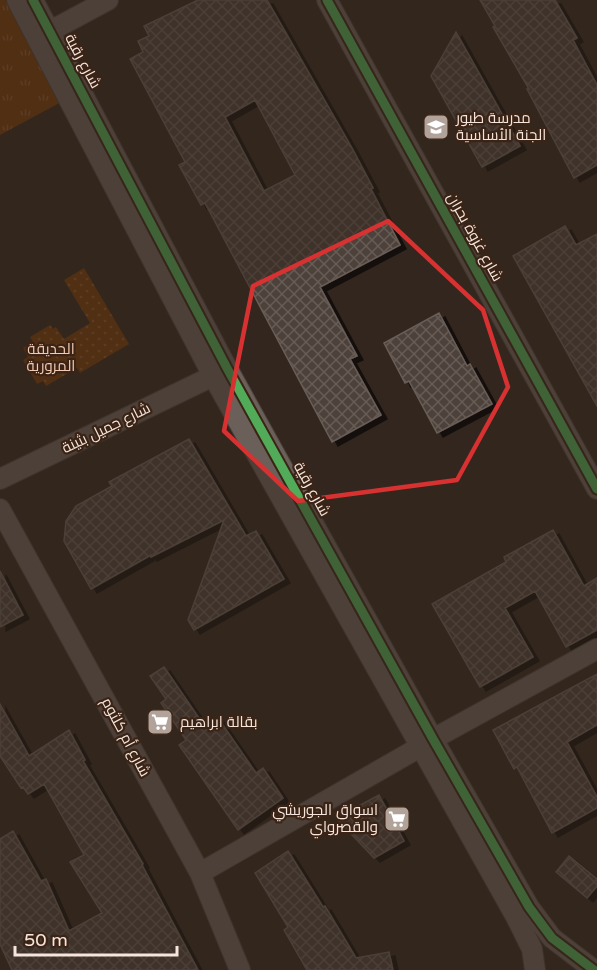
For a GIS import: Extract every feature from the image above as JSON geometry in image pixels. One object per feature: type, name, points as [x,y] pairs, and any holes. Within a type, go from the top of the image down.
[{"type":"street","name":"شارع رقية","points":[[17,0],[44,35],[228,370],[427,743],[532,949],[535,970]]},
{"type":"street","name":"شارع رقية","points":[[33,0],[44,35],[213,376],[427,743],[529,907],[552,938],[594,970]]},
{"type":"street","points":[[44,35],[108,0]]},
{"type":"street","name":"شارع غزوة بحران","points":[[327,0],[597,489]]},
{"type":"street","name":"شارع جميل بثينة","points":[[0,479],[213,376]]},
{"type":"street","name":"شارع أم كلثوم","points":[[0,509],[200,873],[240,970]]},
{"type":"street","points":[[200,873],[597,649]]},
{"type":"highlighted area","points":[[388,221],[483,310],[508,387],[457,480],[298,501],[224,431],[253,286]]},
{"type":"green space","points":[[0,0],[8,0],[63,101],[0,135]]},
{"type":"green space","name":"الحديقة المرورية","points":[[84,268],[129,344],[80,373],[77,368],[46,386],[43,381],[37,384],[23,360],[28,357],[23,348],[33,342],[30,337],[50,325],[53,329],[56,327],[64,339],[90,323],[64,280]]},
{"type":"building","points":[[198,0],[267,0],[352,148],[400,245],[320,287],[357,356],[350,359],[381,415],[332,442],[205,203],[201,205],[179,165],[185,162],[130,59],[143,52],[138,41],[149,36],[144,26]],"holes":[[[255,100],[295,175],[264,191],[225,117]]]},
{"type":"building","points":[[480,0],[555,0],[577,38],[573,40],[597,85],[597,165],[574,178]]},
{"type":"building","points":[[456,32],[520,146],[482,167],[431,76]]},
{"type":"building","points":[[565,226],[576,245],[597,234],[597,406],[513,256]]},
{"type":"building","points":[[439,313],[467,366],[470,364],[492,404],[437,433],[409,381],[405,383],[384,343]]},
{"type":"building","points":[[189,439],[246,536],[256,531],[284,579],[194,630],[188,620],[224,520],[151,557],[151,555],[91,589],[64,541],[66,521],[76,506],[112,486],[109,482]]},
{"type":"building","points":[[553,530],[584,586],[597,578],[597,630],[566,647],[535,591],[505,608],[533,657],[480,687],[432,604],[506,562],[504,557]]},
{"type":"building","points":[[0,571],[23,615],[0,627]]},
{"type":"building","points":[[164,667],[205,727],[218,718],[256,773],[263,768],[283,798],[238,830],[179,745],[186,740],[161,703],[166,699],[150,676]]},
{"type":"building","points":[[597,674],[597,725],[567,742],[597,797],[597,808],[552,833],[517,767],[514,769],[493,730]]},
{"type":"building","points":[[0,704],[29,756],[69,730],[85,760],[83,761],[143,864],[198,970],[12,970],[0,944],[0,839],[13,831],[41,881],[46,879],[69,931],[102,913],[70,862],[84,855],[44,784],[28,794],[23,787],[21,788],[0,756]]},
{"type":"building","points":[[379,795],[404,841],[374,858],[336,818]]},
{"type":"building","points":[[288,851],[356,958],[389,952],[393,970],[307,970],[284,930],[288,927],[255,873]]},
{"type":"building","points":[[569,856],[597,879],[597,886],[587,898],[556,872]]},
{"type":"cycle path","points":[[33,0],[228,370],[529,907],[552,938],[594,970]]},
{"type":"cycle path","points":[[327,0],[597,489]]},
{"type":"place","name":"مدرسة طيور الجنة الأساسية","points":[[436,127]]},
{"type":"place","name":"بقالة ابراهيم","points":[[160,722]]},
{"type":"place","name":"اسواق الجوريشي والقصرواي","points":[[397,819]]}]
